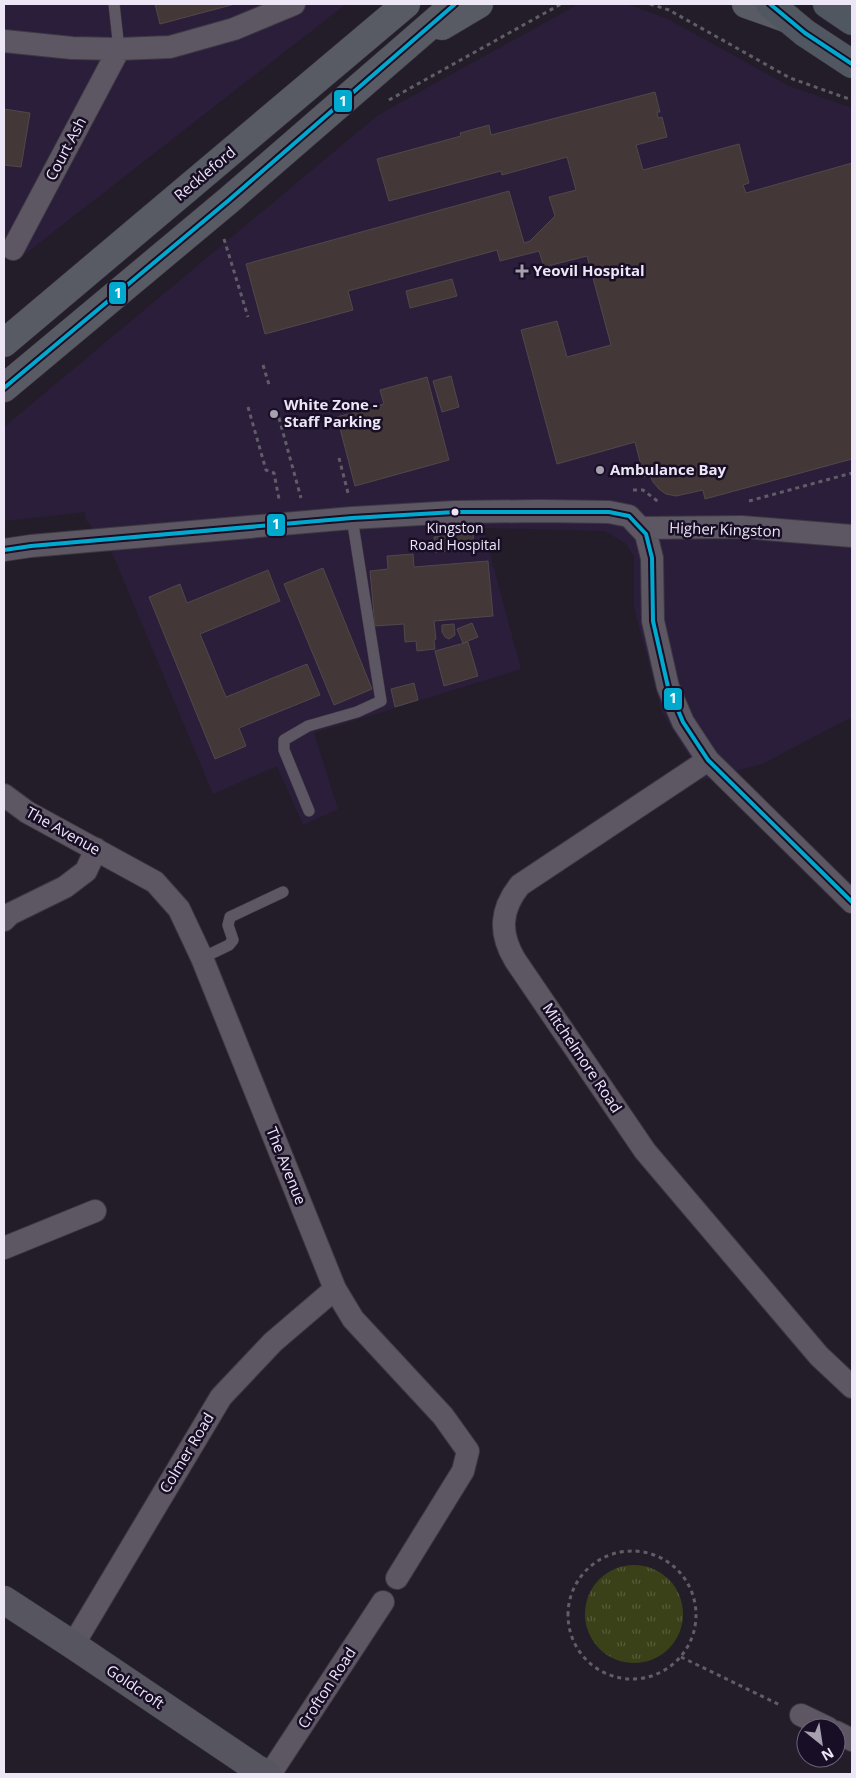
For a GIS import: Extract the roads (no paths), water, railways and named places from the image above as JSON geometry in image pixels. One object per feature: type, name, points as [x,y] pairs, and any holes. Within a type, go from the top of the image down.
[{"type":"highway","points":[[827,4],[852,22]]},
{"type":"highway","points":[[779,11],[805,33],[852,64]]},
{"type":"main road","name":"Reckleford","points":[[4,343],[406,4]]},
{"type":"main road","points":[[4,388],[229,200],[455,4]]},
{"type":"main road","points":[[404,49],[479,4]]},
{"type":"main road","points":[[746,4],[779,11]]},
{"type":"street","points":[[4,41],[72,48],[170,47],[234,30],[294,4]]},
{"type":"street","name":"Court Ash","points":[[13,249],[119,49]]},
{"type":"street","points":[[4,550],[31,546],[352,518],[500,511],[609,512],[629,516],[646,534],[652,558],[653,621],[668,687],[683,722],[708,760],[852,902]]},
{"type":"street","name":"Higher Kingston","points":[[641,528],[742,527],[852,536]]},
{"type":"street","name":"Mitchelmore Road","points":[[708,760],[520,885],[513,894],[506,910],[503,927],[505,939],[515,960],[644,1151],[819,1356],[852,1387]]},
{"type":"street","name":"The Avenue","points":[[4,795],[27,812],[154,882],[179,909],[202,958],[335,1289],[353,1319],[443,1416],[468,1451],[463,1472],[397,1578]]},
{"type":"street","points":[[4,920],[10,914],[66,888],[86,871],[96,849]]},
{"type":"street","points":[[4,1248],[96,1211]]},
{"type":"street","name":"Colmer Road","points":[[73,1645],[221,1396],[273,1342],[335,1289]]},
{"type":"street","name":"Goldcroft","points":[[4,1600],[257,1770],[268,1774]]},
{"type":"street","name":"Crofton Road","points":[[268,1774],[384,1602]]},
{"type":"street","points":[[801,1715],[807,1718]]},
{"type":"lane","points":[[114,4],[119,49]]},
{"type":"lane","points":[[309,811],[284,750],[284,740],[308,726],[357,712],[381,701],[352,518]]},
{"type":"lane","points":[[202,958],[229,945],[233,940],[228,925],[230,917],[283,892]]},
{"type":"place","name":"Yeovil Hospital","points":[[522,271]]},
{"type":"place","name":"White Zone - Staff Parking","points":[[274,414]]},
{"type":"place","name":"Ambulance Bay","points":[[600,470]]},
{"type":"place","name":"Kingston Road Hospital","points":[[455,512]]}]
